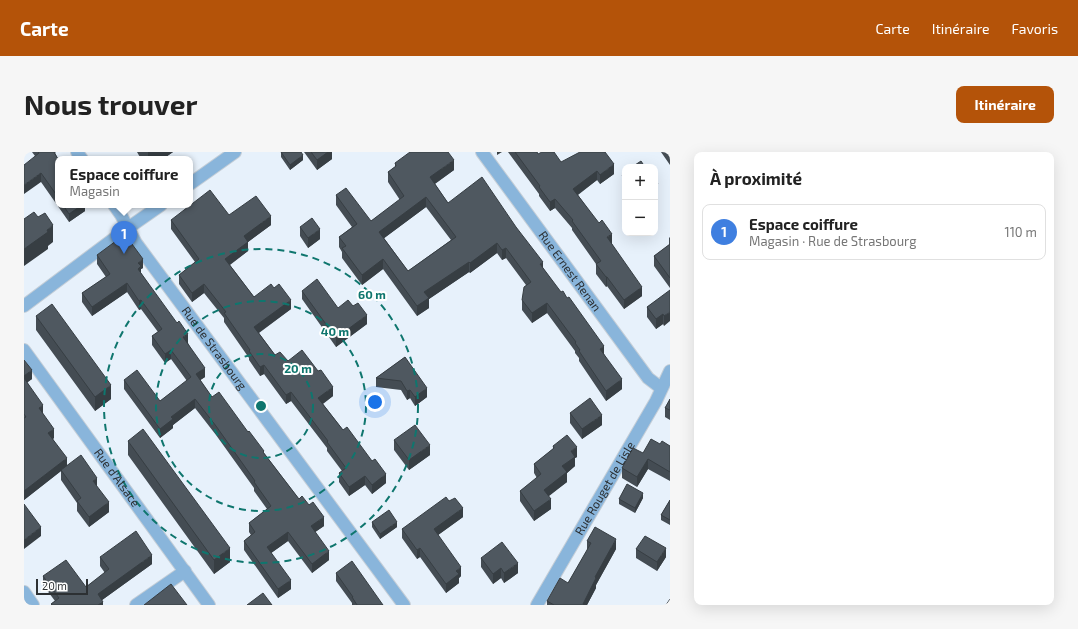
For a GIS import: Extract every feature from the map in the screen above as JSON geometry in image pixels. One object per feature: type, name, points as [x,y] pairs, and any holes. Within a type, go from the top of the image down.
[{"type":"street","points":[[193,182],[235,152]]},
{"type":"street","name":"Rue Ernest Renan","points":[[482,152],[648,378],[661,388]]},
{"type":"street","name":"Rue de Strasbourg","points":[[116,208],[136,243],[404,605]]},
{"type":"street","points":[[24,306],[157,208]]},
{"type":"street","name":"Rue d'Alsace","points":[[24,350],[209,605]]},
{"type":"street","name":"Rue Rouget de Lisle","points":[[537,605],[656,401],[670,371]]},
{"type":"street","points":[[136,605],[185,571]]},
{"type":"street","points":[[24,592],[34,605]]},
{"type":"building","points":[[38,152],[54,152],[56,156],[55,156],[55,193],[41,173],[24,185],[24,165],[39,153]]},
{"type":"building","points":[[281,152],[301,152],[303,155],[290,165]]},
{"type":"building","points":[[311,152],[328,152],[317,160]]},
{"type":"building","points":[[410,152],[448,152],[454,160],[430,177],[448,203],[482,177],[516,227],[543,262],[540,264],[561,292],[563,291],[567,298],[569,297],[604,346],[600,349],[622,379],[606,391],[579,351],[580,350],[575,343],[576,342],[547,303],[532,313],[522,300],[524,287],[531,282],[506,248],[502,250],[497,243],[470,263],[469,262],[424,292],[429,298],[417,306],[383,259],[362,275],[342,248],[346,246],[339,237],[357,224],[336,195],[346,188],[371,221],[404,196],[388,172],[396,166],[395,163]],"holes":[[[426,197],[456,237],[408,271],[379,232]]]},
{"type":"building","points":[[515,152],[537,152],[538,154],[542,152],[554,152],[561,162],[580,152],[605,152],[614,164],[600,175],[597,171],[573,189],[599,223],[602,220],[612,234],[607,237],[642,287],[624,300],[596,264],[601,261],[572,221],[573,220],[555,199],[550,202]]},
{"type":"building","points":[[210,190],[229,215],[256,196],[271,216],[244,236],[248,242],[225,259],[254,297],[271,284],[274,288],[279,284],[291,300],[254,327],[275,355],[280,352],[288,361],[302,350],[318,371],[321,370],[333,387],[318,398],[343,430],[347,427],[372,461],[375,459],[386,474],[372,485],[365,476],[349,487],[339,473],[346,468],[327,442],[328,441],[291,392],[286,395],[264,365],[260,367],[224,313],[226,312],[204,284],[192,293],[179,275],[199,259],[171,220],[187,208],[193,208],[193,203]]},
{"type":"building","points":[[65,208],[78,208],[69,214]]},
{"type":"building","points":[[34,212],[38,217],[45,213],[53,225],[47,230],[48,232],[24,249],[24,219]]},
{"type":"building","points":[[312,218],[320,229],[308,238],[300,227]]},
{"type":"building","points":[[120,238],[129,240],[143,259],[138,263],[141,266],[138,269],[177,323],[179,321],[188,334],[183,337],[205,368],[196,374],[212,397],[219,392],[299,499],[302,496],[309,505],[313,502],[324,517],[311,526],[329,551],[312,564],[288,532],[267,547],[291,580],[278,589],[244,541],[255,532],[249,523],[271,506],[216,426],[195,399],[171,417],[173,419],[160,429],[124,380],[137,370],[160,401],[191,377],[171,350],[165,354],[152,336],[162,329],[141,300],[139,301],[127,283],[92,307],[82,293],[110,274],[97,255]]},
{"type":"building","points":[[670,244],[670,278],[654,256]]},
{"type":"building","points":[[317,279],[338,308],[348,300],[353,306],[358,303],[367,315],[336,338],[302,291]]},
{"type":"building","points":[[670,290],[670,312],[664,316],[663,314],[656,319],[647,307]]},
{"type":"building","points":[[52,304],[111,385],[95,397],[36,316]]},
{"type":"building","points":[[405,357],[427,388],[415,397],[410,390],[407,391],[401,381],[376,378]]},
{"type":"building","points":[[24,360],[32,370],[24,376]]},
{"type":"building","points":[[24,378],[43,405],[39,408],[54,429],[48,433],[67,458],[24,491],[24,418],[26,417],[24,414]]},
{"type":"building","points":[[590,398],[602,415],[582,429],[570,413]]},
{"type":"building","points":[[670,399],[670,410],[665,408]]},
{"type":"building","points":[[415,425],[430,445],[409,460],[394,440]]},
{"type":"building","points":[[143,429],[230,548],[214,560],[128,441]]},
{"type":"building","points":[[567,435],[577,447],[571,451],[575,457],[562,466],[567,472],[544,490],[551,499],[534,511],[520,491],[541,474],[534,464]]},
{"type":"building","points":[[651,439],[660,444],[662,441],[670,446],[670,472],[648,459],[637,477],[622,468],[633,448],[643,453]]},
{"type":"building","points":[[81,455],[97,478],[93,481],[109,502],[89,517],[77,501],[81,498],[61,470]]},
{"type":"building","points":[[627,484],[643,493],[635,508],[619,499]]},
{"type":"building","points":[[446,497],[449,501],[455,498],[463,508],[434,529],[461,567],[456,571],[459,574],[446,584],[420,548],[417,550],[402,529]]},
{"type":"building","points":[[670,500],[670,520],[661,515]]},
{"type":"building","points":[[24,504],[41,527],[24,540]]},
{"type":"building","points":[[389,510],[397,522],[380,534],[372,522]]},
{"type":"building","points":[[595,527],[616,539],[595,577],[596,578],[583,604],[585,605],[554,605],[547,601],[560,578],[568,583],[591,543],[587,541]]},
{"type":"building","points":[[136,531],[152,555],[98,594],[103,602],[98,605],[51,604],[59,598],[43,576],[66,560],[86,587],[109,569],[100,557]]},
{"type":"building","points":[[645,536],[666,548],[657,562],[636,549]]},
{"type":"building","points":[[502,542],[518,563],[504,573],[501,568],[493,574],[481,558]]},
{"type":"building","points":[[352,561],[383,605],[357,605],[336,573]]},
{"type":"building","points":[[171,584],[187,605],[144,605]]},
{"type":"building","points":[[263,593],[272,605],[247,605]]},
{"type":"building","points":[[670,599],[670,605],[666,605]]},
{"type":"place","name":"Espace coiffure","points":[[124,254]]}]
